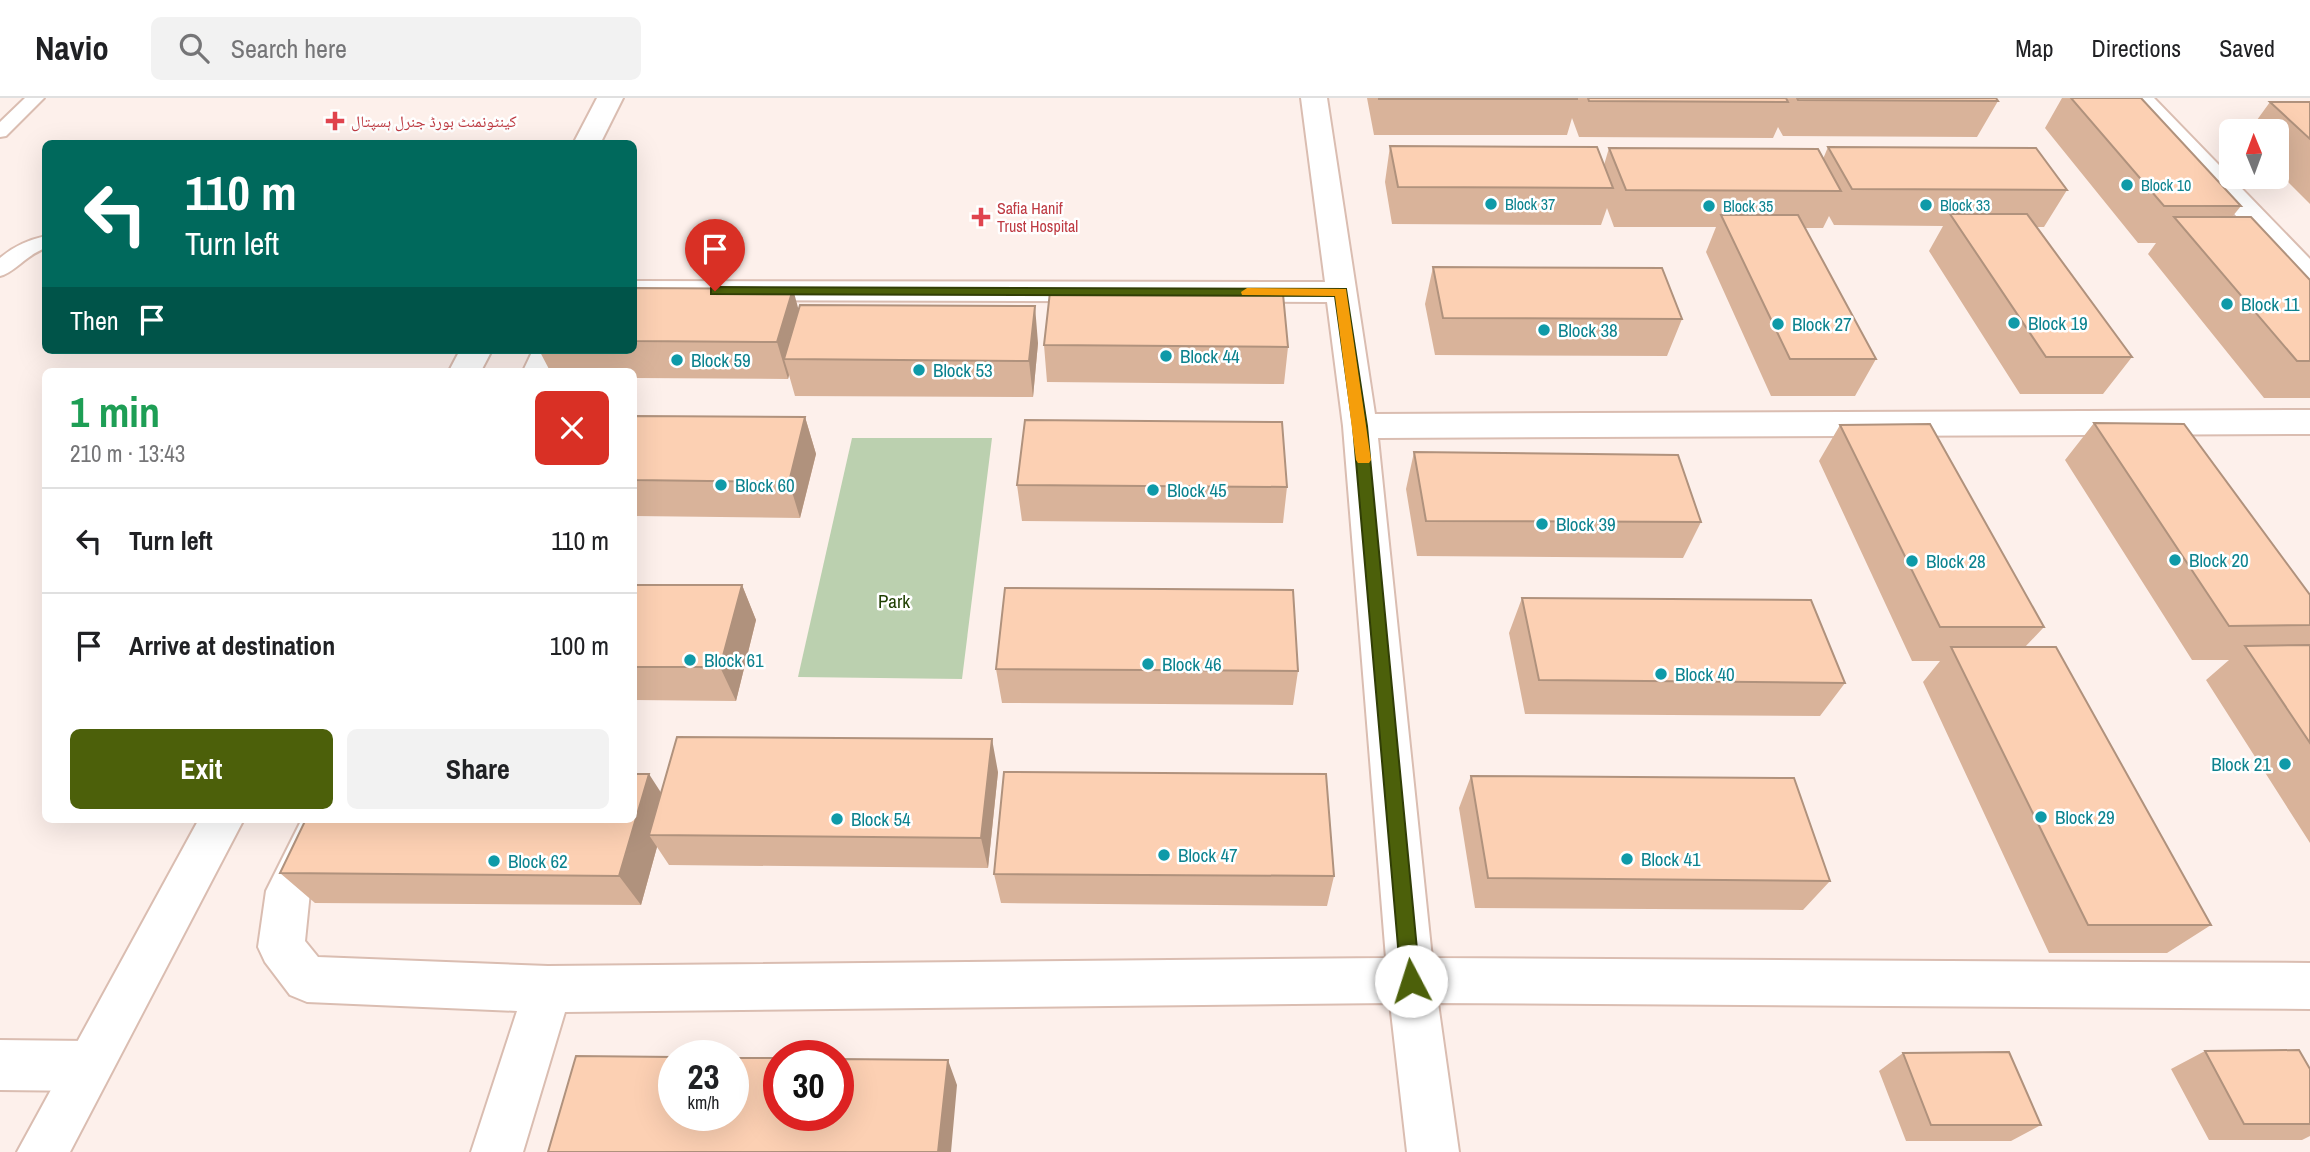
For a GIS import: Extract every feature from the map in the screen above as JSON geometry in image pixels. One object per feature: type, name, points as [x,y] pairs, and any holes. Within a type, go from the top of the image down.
[{"type":"street","points":[[588,140],[610,98]]},
{"type":"street","points":[[1314,98],[1360,426],[1411,981],[1433,1152]]},
{"type":"street","points":[[2140,98],[2310,276]]},
{"type":"street","points":[[637,291],[1341,292]]},
{"type":"street","points":[[1360,426],[2310,422]]},
{"type":"street","points":[[43,1152],[220,823]]},
{"type":"street","points":[[322,823],[288,891],[281,947],[307,979],[548,989],[1411,981],[2310,986]]},
{"type":"street","points":[[497,1152],[548,989]]},
{"type":"street","points":[[0,1065],[88,1066]]},
{"type":"lane","points":[[0,132],[35,98]]},
{"type":"lane","points":[[0,270],[13,256],[42,243]]},
{"type":"green space","name":"Park","points":[[852,438],[992,438],[962,679],[798,677]]},
{"type":"building","points":[[1577,98],[1577,99],[1379,99]]},
{"type":"building","points":[[1588,98],[1786,98],[1788,102],[1589,101]]},
{"type":"building","points":[[1797,98],[1996,98],[1998,101],[1798,100]]},
{"type":"building","points":[[2071,98],[2141,98],[2219,182],[2219,189],[2225,189],[2241,206],[2164,206]]},
{"type":"building","points":[[2270,102],[2310,102],[2310,139],[2289,119]]},
{"type":"building","points":[[1390,146],[1597,147],[1613,188],[1398,187]]},
{"type":"building","points":[[1828,147],[2036,148],[2067,190],[1852,189]]},
{"type":"building","points":[[1609,148],[1818,149],[1841,191],[1626,190]]},
{"type":"building","points":[[1950,214],[2027,214],[2132,357],[2046,357]]},
{"type":"building","points":[[1721,215],[1798,215],[1876,359],[1790,359]]},
{"type":"building","points":[[2174,217],[2251,217],[2310,280],[2310,361],[2297,361]]},
{"type":"building","points":[[1433,267],[1662,268],[1682,319],[1443,318]]},
{"type":"building","points":[[637,288],[793,289],[777,342],[637,341]]},
{"type":"building","points":[[1050,292],[1283,294],[1288,347],[1044,345]]},
{"type":"building","points":[[800,305],[1035,306],[1029,361],[784,359]]},
{"type":"building","points":[[637,416],[805,417],[789,482],[637,480]]},
{"type":"building","points":[[1025,420],[1282,422],[1287,487],[1017,485]]},
{"type":"building","points":[[2094,423],[2184,424],[2310,595],[2310,625],[2229,626]]},
{"type":"building","points":[[1930,424],[2044,627],[1940,627],[1840,425]]},
{"type":"building","points":[[1414,452],[1678,455],[1701,522],[1426,521]]},
{"type":"building","points":[[637,585],[742,585],[720,667],[637,667]]},
{"type":"building","points":[[1005,588],[1293,590],[1298,671],[996,669]]},
{"type":"building","points":[[1522,598],[1811,600],[1845,683],[1539,680]]},
{"type":"building","points":[[2310,645],[2310,743],[2245,646]]},
{"type":"building","points":[[1951,647],[2056,647],[2211,925],[2088,925]]},
{"type":"building","name":"Block 54","points":[[677,737],[992,739],[981,838],[649,835]]},
{"type":"building","name":"Block 47","points":[[1004,772],[1326,774],[1334,876],[994,874]]},
{"type":"building","points":[[637,774],[649,774],[637,815]]},
{"type":"building","name":"Block 41","points":[[1471,776],[1794,778],[1830,881],[1488,878]]},
{"type":"building","points":[[304,823],[635,823],[619,876],[280,873]]},
{"type":"building","points":[[2299,1050],[2310,1069],[2310,1124],[2244,1124],[2205,1051]]},
{"type":"building","points":[[2009,1052],[2041,1125],[1931,1125],[1903,1053]]},
{"type":"building","points":[[576,1056],[658,1057],[658,1131],[749,1131],[749,1058],[763,1058],[763,1131],[854,1131],[854,1059],[948,1060],[938,1152],[548,1152]]},
{"type":"slow traffic","points":[[1247,292],[1341,292],[1363,460]]},
{"type":"place","name":"کینٹونمنٹ بورڈ جنرل ہسپتال","points":[[335,121]]},
{"type":"place","name":"Block 10","points":[[2127,185]]},
{"type":"place","name":"Block 37","points":[[1491,204]]},
{"type":"place","name":"Block 33","points":[[1926,205]]},
{"type":"place","name":"Block 35","points":[[1709,206]]},
{"type":"place","name":"Safia Hanif Trust Hospital","points":[[981,217]]},
{"type":"place","name":"Block 11","points":[[2227,304]]},
{"type":"place","name":"Block 19","points":[[2014,323]]},
{"type":"place","name":"Block 27","points":[[1778,324]]},
{"type":"place","name":"Block 38","points":[[1544,330]]},
{"type":"place","name":"Block 44","points":[[1166,356]]},
{"type":"place","name":"Block 59","points":[[677,360]]},
{"type":"place","name":"Block 53","points":[[919,370]]},
{"type":"place","name":"Block 60","points":[[721,485]]},
{"type":"place","name":"Block 45","points":[[1153,490]]},
{"type":"place","name":"Block 39","points":[[1542,524]]},
{"type":"place","name":"Block 20","points":[[2175,560]]},
{"type":"place","name":"Block 28","points":[[1912,561]]},
{"type":"place","name":"Block 61","points":[[690,660]]},
{"type":"place","name":"Block 46","points":[[1148,664]]},
{"type":"place","name":"Block 40","points":[[1661,674]]},
{"type":"place","name":"Block 21","points":[[2285,764]]},
{"type":"place","name":"Block 29","points":[[2041,817]]},
{"type":"place","name":"Block 54","points":[[837,819]]},
{"type":"place","name":"Block 47","points":[[1164,855]]},
{"type":"place","name":"Block 41","points":[[1627,859]]},
{"type":"place","name":"Block 62","points":[[494,861]]},
{"type":"route","points":[[715,291],[1341,292],[1360,426],[1411,981]]}]
